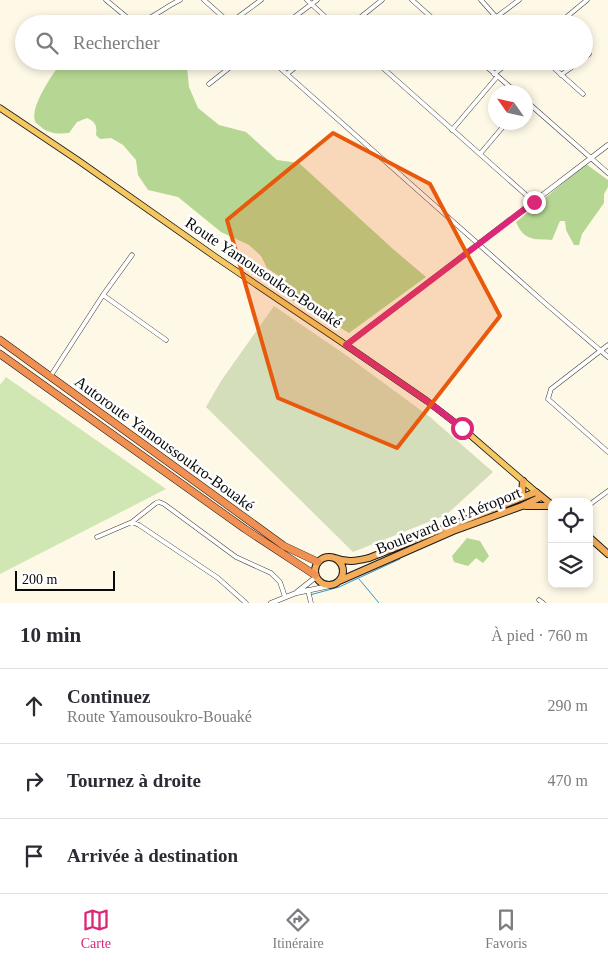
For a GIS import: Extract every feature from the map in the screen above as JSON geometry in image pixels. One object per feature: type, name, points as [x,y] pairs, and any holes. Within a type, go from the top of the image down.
[{"type":"highway","name":"Autoroute Yamoussoukro-Bouaké","points":[[0,340],[284,546],[318,562]]},
{"type":"highway","name":"Autoroute Yamoussoukro-Bouaké","points":[[0,354],[244,529],[315,576]]},
{"type":"highway","points":[[517,500],[522,495],[524,481]]},
{"type":"highway","name":"Boulevard de l'Aéroport","points":[[335,558],[345,562],[352,562],[369,558],[453,524],[517,500],[539,494]]},
{"type":"highway","name":"Boulevard de l'Aéroport","points":[[339,581],[453,531],[522,506],[539,494]]},
{"type":"highway","name":"Route Yamousoukro-Bouaké","points":[[539,494],[548,502]]},
{"type":"highway","points":[[522,506],[548,506]]},
{"type":"highway","points":[[593,541],[608,554]]},
{"type":"highway","points":[[326,557],[335,558],[342,564],[343,573],[339,581],[329,586],[320,583],[315,576],[314,570],[318,562],[326,557]]},
{"type":"main road","name":"Route Yamousoukro-Bouaké","points":[[0,108],[448,417],[539,494]]},
{"type":"street","points":[[106,0],[124,15]]},
{"type":"street","points":[[154,15],[180,0]]},
{"type":"street","points":[[204,0],[221,15]]},
{"type":"street","points":[[242,15],[261,0]]},
{"type":"street","points":[[307,0],[324,15]]},
{"type":"street","points":[[297,15],[317,0]]},
{"type":"street","points":[[363,15],[382,0]]},
{"type":"street","points":[[412,0],[430,15]]},
{"type":"street","points":[[481,0],[494,15]]},
{"type":"street","points":[[499,15],[519,0]]},
{"type":"street","points":[[569,15],[588,0]]},
{"type":"street","points":[[209,84],[227,70]]},
{"type":"street","points":[[282,70],[608,357]]},
{"type":"street","points":[[286,74],[291,70]]},
{"type":"street","points":[[385,70],[534,202]]},
{"type":"street","points":[[490,70],[507,85]]},
{"type":"street","points":[[452,130],[501,70]]},
{"type":"street","points":[[556,70],[583,94]]},
{"type":"street","points":[[561,75],[568,70]]},
{"type":"street","points":[[533,107],[608,173]]},
{"type":"street","points":[[480,154],[500,130]]},
{"type":"street","points":[[346,345],[608,145]]},
{"type":"street","points":[[50,377],[103,295],[132,255]]},
{"type":"street","points":[[103,295],[166,340]]},
{"type":"street","points":[[608,345],[551,389],[548,399],[608,452]]},
{"type":"street","points":[[593,502],[608,491]]},
{"type":"street","points":[[97,538],[132,522],[159,502],[236,557],[271,572],[280,582],[285,597]]},
{"type":"street","points":[[132,522],[218,578],[246,603]]},
{"type":"street","points":[[296,593],[315,576]]},
{"type":"street","points":[[274,602],[296,593],[329,586]]},
{"type":"street","points":[[308,590],[311,603]]},
{"type":"highlighted area","points":[[333,133],[430,184],[500,316],[397,448],[278,398],[227,220]]},
{"type":"green space","points":[[56,70],[187,70],[189,87],[198,108],[219,125],[246,132],[277,160],[299,163],[426,277],[349,333],[292,300],[284,293],[285,280],[267,268],[261,256],[249,245],[221,232],[178,197],[148,190],[138,175],[136,160],[123,145],[111,138],[100,139],[96,135],[96,127],[92,121],[87,118],[77,122],[69,133],[55,133],[42,128],[36,123],[34,117],[37,103]]},
{"type":"green space","points":[[586,164],[608,180],[608,187],[604,194],[604,203],[582,234],[579,245],[574,245],[566,230],[565,221],[560,221],[552,240],[530,238],[522,233],[516,222]]},
{"type":"green space","points":[[274,306],[343,353],[430,417],[493,472],[446,515],[353,552],[206,407],[221,381]]},
{"type":"green space","points":[[6,377],[166,489],[0,574],[0,385]]},
{"type":"green space","points":[[467,538],[480,541],[489,556],[483,563],[476,558],[468,566],[454,562],[452,556]]},
{"type":"waterway","points":[[310,595],[339,587],[400,559]]},
{"type":"waterway","points":[[359,579],[379,603]]},
{"type":"route","points":[[462,428],[427,401],[346,345],[534,202]]}]
